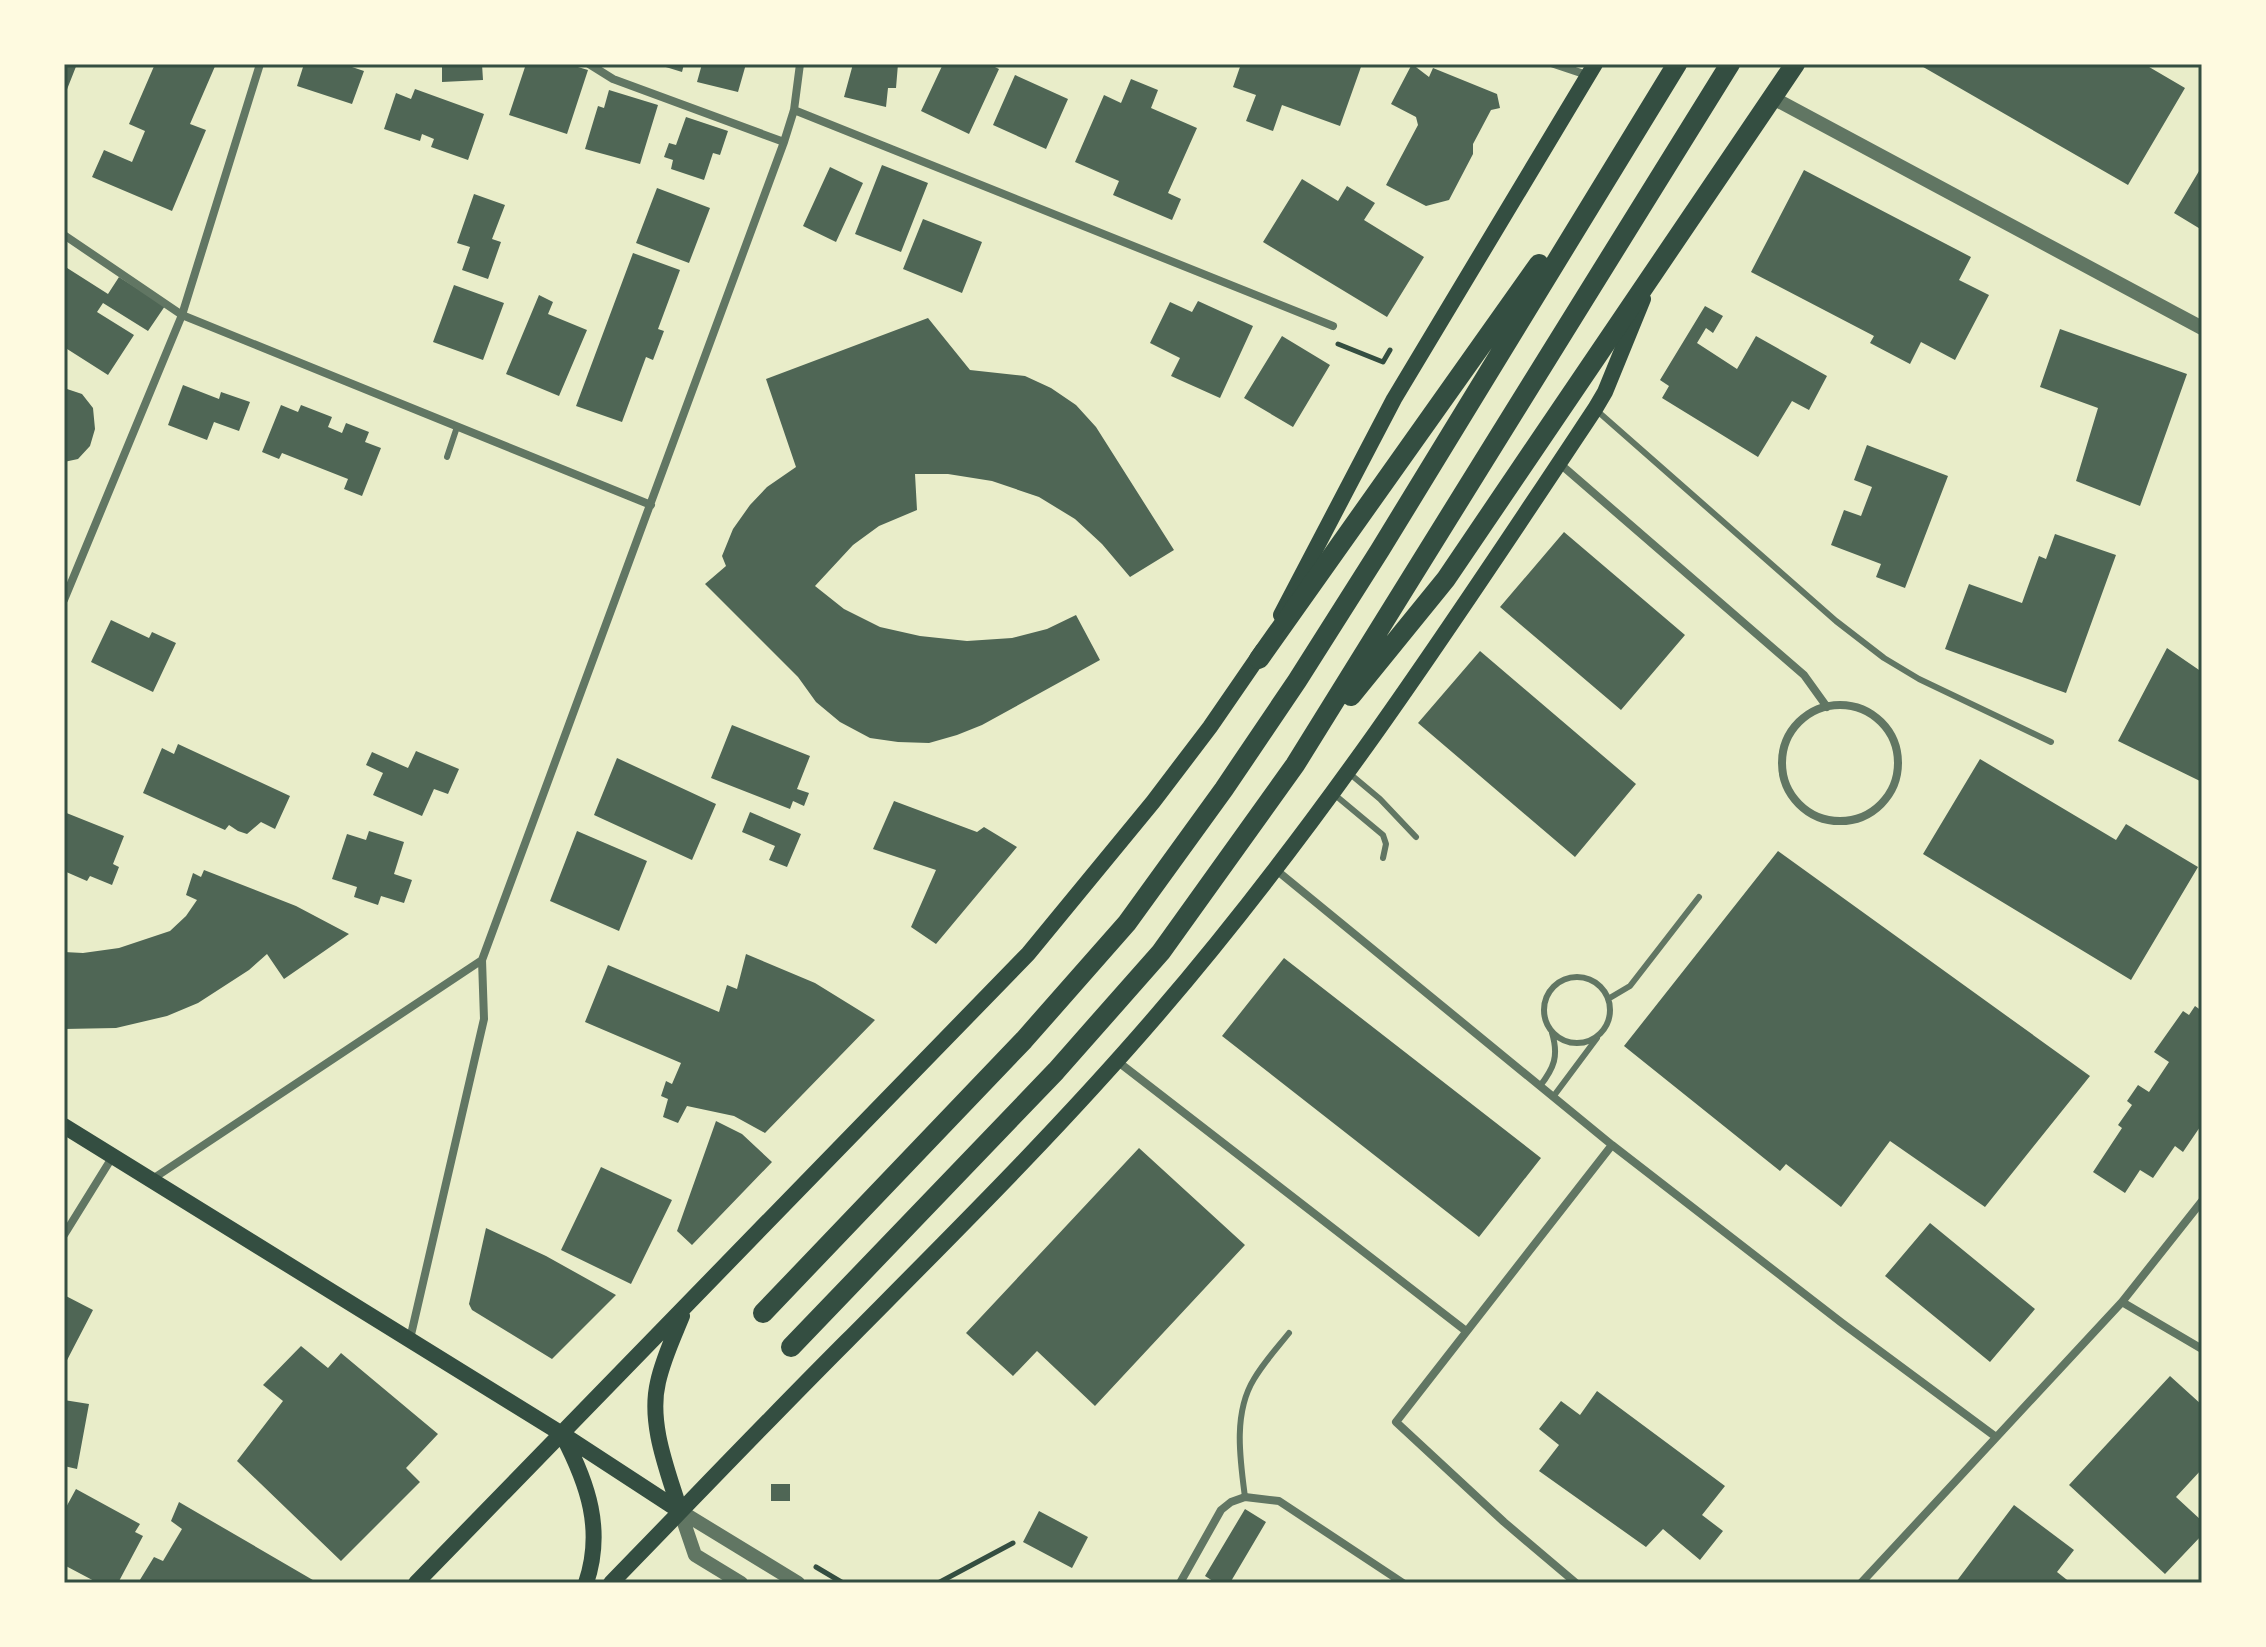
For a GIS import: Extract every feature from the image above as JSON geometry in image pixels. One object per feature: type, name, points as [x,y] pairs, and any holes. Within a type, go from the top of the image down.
[{"type":"main road","points":[[763,1313],[1024,1040],[1127,923],[1297,681],[1677,64]]},
{"type":"main road","points":[[1295,765],[1730,64]]},
{"type":"main road","points":[[791,1347],[1056,1071],[1161,952],[1295,765],[1446,579],[1795,64]]},
{"type":"main road","points":[[1259,659],[1394,399],[1591,70]]},
{"type":"main road","points":[[416,1583],[1028,954],[1153,802],[1259,659],[1635,131]]},
{"type":"main road","points":[[611,1583],[1032,1153],[1158,1014],[1275,869],[1348,772],[1484,579],[1595,409],[1605,392],[1654,271]]},
{"type":"main road","points":[[64,1126],[562,1434],[680,1511]]},
{"type":"main road","points":[[680,1511],[663,1452],[656,1407],[660,1374],[684,1309]]},
{"type":"main road","points":[[562,1434],[580,1470],[591,1502],[595,1540],[593,1563],[586,1583]]},
{"type":"street","points":[[64,600],[182,315],[260,64]]},
{"type":"street","points":[[589,64],[613,79],[784,142]]},
{"type":"street","points":[[410,1340],[484,1019],[482,960],[784,142],[794,110],[800,64]]},
{"type":"street","points":[[1554,64],[1591,70]]},
{"type":"street","points":[[1773,98],[2202,328]]},
{"type":"street","points":[[794,110],[1333,326]]},
{"type":"street","points":[[64,235],[182,315],[651,505]]},
{"type":"street","points":[[1559,463],[1804,675],[1827,707]]},
{"type":"street","points":[[1851,706],[1870,712],[1885,725],[1896,742],[1899,762],[1897,781],[1887,799],[1872,813],[1854,820],[1835,822],[1809,812],[1789,793],[1783,775],[1782,757],[1787,739],[1797,723],[1812,712],[1827,707],[1851,706]]},
{"type":"street","points":[[1275,869],[1612,1145],[1842,1323],[1996,1437]]},
{"type":"street","points":[[151,1180],[482,960]]},
{"type":"street","points":[[1117,1060],[1466,1331]]},
{"type":"street","points":[[1576,1583],[1504,1522],[1396,1422],[1612,1145]]},
{"type":"street","points":[[64,1235],[113,1156]]},
{"type":"street","points":[[1861,1583],[2122,1302],[2202,1201]]},
{"type":"street","points":[[2122,1302],[2202,1349]]},
{"type":"street","points":[[1180,1583],[1221,1510],[1245,1497],[1279,1501],[1403,1583]]},
{"type":"street","points":[[680,1511],[695,1555],[741,1583]]},
{"type":"street","points":[[680,1511],[798,1583]]},
{"type":"lane","points":[[1595,409],[1836,621],[1884,658],[1919,679],[2051,742]]},
{"type":"lane","points":[[447,457],[457,427]]},
{"type":"lane","points":[[1348,772],[1380,799],[1416,837]]},
{"type":"lane","points":[[1332,793],[1383,835],[1386,844],[1383,858]]},
{"type":"lane","points":[[1608,999],[1630,986],[1699,897]]},
{"type":"lane","points":[[1540,1086],[1553,1069],[1557,1050],[1543,1009],[1547,996],[1555,985],[1566,979],[1579,977],[1592,980],[1608,999],[1610,1012],[1607,1024],[1553,1097]]},
{"type":"lane","points":[[1552,1033],[1575,1043],[1599,1035]]},
{"type":"lane","points":[[1245,1497],[1240,1438],[1247,1393],[1255,1377],[1289,1333]]},
{"type":"path","points":[[1354,350],[1383,362],[1390,350]]},
{"type":"path","points":[[938,1583],[1013,1543]]},
{"type":"building","points":[[64,64],[77,64],[64,97]]},
{"type":"building","points":[[155,64],[216,64],[190,124],[206,130],[172,211],[92,177],[104,150],[132,162],[145,131],[129,124]]},
{"type":"building","points":[[304,64],[343,64],[364,71],[352,104],[297,86]]},
{"type":"building","points":[[442,64],[482,64],[483,80],[442,82]]},
{"type":"building","points":[[526,64],[568,64],[588,70],[567,134],[509,115]]},
{"type":"building","points":[[656,64],[684,64],[682,72]]},
{"type":"building","points":[[702,64],[746,64],[738,92],[697,82]]},
{"type":"building","points":[[853,64],[898,64],[896,88],[888,88],[886,107],[844,97]]},
{"type":"building","points":[[943,64],[989,64],[999,69],[969,134],[921,111]]},
{"type":"building","points":[[1241,64],[1362,64],[1340,126],[1282,105],[1273,131],[1246,121],[1256,95],[1233,87]]},
{"type":"building","points":[[1412,64],[1429,77],[1433,68],[1497,94],[1500,108],[1491,110],[1449,200],[1426,206],[1386,185],[1418,125],[1416,117],[1391,104]]},
{"type":"building","points":[[1918,64],[2144,64],[2185,88],[2128,185]]},
{"type":"building","points":[[1015,75],[1068,99],[1046,149],[993,125]]},
{"type":"building","points":[[1131,79],[1158,90],[1151,108],[1197,128],[1168,193],[1181,199],[1172,220],[1113,195],[1119,181],[1075,162],[1104,95],[1121,103]]},
{"type":"building","points":[[415,89],[484,114],[468,160],[431,147],[434,139],[422,134],[420,141],[384,129],[396,93],[411,99]]},
{"type":"building","points":[[609,90],[658,105],[640,164],[585,149],[598,106],[604,108]]},
{"type":"building","points":[[686,117],[728,131],[720,155],[713,153],[704,180],[671,169],[673,160],[664,157],[669,143],[676,145]]},
{"type":"building","points":[[882,165],[928,183],[901,252],[855,234]]},
{"type":"building","points":[[2202,166],[2202,230],[2174,213]]},
{"type":"building","points":[[830,167],[863,183],[836,242],[803,226]]},
{"type":"building","points":[[1804,170],[1971,257],[1959,280],[1989,295],[1955,360],[1921,342],[1910,364],[1870,343],[1874,336],[1751,272]]},
{"type":"building","points":[[1302,179],[1338,201],[1347,186],[1375,203],[1364,220],[1424,257],[1387,317],[1263,242]]},
{"type":"building","points":[[657,188],[710,208],[689,263],[636,243]]},
{"type":"building","points":[[474,194],[505,205],[492,239],[501,242],[488,279],[462,270],[470,247],[457,243]]},
{"type":"building","points":[[923,219],[982,242],[962,293],[903,269]]},
{"type":"building","points":[[633,253],[680,270],[658,329],[664,331],[653,360],[646,357],[622,422],[576,406]]},
{"type":"building","points":[[64,266],[108,294],[119,277],[165,306],[148,331],[103,303],[97,312],[134,335],[108,375],[64,347]]},
{"type":"building","points":[[454,285],[504,303],[483,360],[433,342]]},
{"type":"building","points":[[539,295],[553,302],[548,314],[587,330],[559,396],[506,374]]},
{"type":"building","points":[[1198,301],[1253,326],[1220,398],[1171,376],[1180,358],[1150,343],[1170,302],[1192,312]]},
{"type":"building","points":[[1705,306],[1723,316],[1713,333],[1706,328],[1697,343],[1737,369],[1756,336],[1827,376],[1809,410],[1792,401],[1758,457],[1662,398],[1669,386],[1660,380]]},
{"type":"building","points":[[928,318],[970,370],[1025,376],[1051,388],[1076,405],[1096,427],[1174,550],[1130,577],[1075,519],[1039,497],[992,481],[948,474],[915,474],[917,510],[879,526],[853,545],[815,586],[844,609],[880,627],[920,636],[967,641],[1012,638],[1047,629],[1076,615],[1100,660],[982,725],[929,743],[898,742],[870,738],[840,722],[816,702],[798,677],[705,584],[726,566],[722,556],[733,529],[750,505],[767,487],[796,467],[766,379]]},
{"type":"building","points":[[2060,329],[2187,374],[2140,506],[2076,481],[2098,408],[2040,387]]},
{"type":"building","points":[[1282,336],[1330,365],[1293,427],[1244,398]]},
{"type":"building","points":[[183,385],[219,399],[221,392],[250,402],[239,431],[214,422],[207,440],[168,425]]},
{"type":"building","points":[[64,388],[82,394],[93,408],[95,429],[90,446],[78,459],[64,462]]},
{"type":"building","points":[[281,405],[298,412],[301,405],[332,417],[328,427],[342,433],[346,423],[369,432],[365,442],[381,448],[362,496],[344,489],[348,479],[282,453],[279,459],[262,452]]},
{"type":"building","points":[[1867,445],[1948,476],[1905,588],[1876,577],[1881,564],[1831,545],[1844,510],[1861,516],[1872,487],[1854,480]]},
{"type":"building","points":[[1564,532],[1685,635],[1621,710],[1500,607]]},
{"type":"building","points":[[2055,534],[2116,555],[2066,693],[1945,649],[1969,584],[2022,603],[2039,556],[2046,559]]},
{"type":"building","points":[[111,620],[149,638],[152,632],[176,643],[153,692],[91,662]]},
{"type":"building","points":[[2167,648],[2202,672],[2202,782],[2118,741]]},
{"type":"building","points":[[1480,651],[1636,784],[1575,857],[1418,723]]},
{"type":"building","points":[[732,725],[810,756],[797,789],[809,793],[804,806],[793,801],[790,809],[711,778]]},
{"type":"building","points":[[178,744],[290,796],[275,829],[261,822],[247,834],[229,825],[225,830],[143,793],[162,748],[174,754]]},
{"type":"building","points":[[416,751],[459,769],[448,794],[434,789],[422,816],[373,795],[383,773],[366,765],[372,752],[408,768]]},
{"type":"building","points":[[617,758],[716,804],[692,860],[594,815]]},
{"type":"building","points":[[1980,759],[2116,840],[2126,824],[2198,867],[2131,980],[1923,854]]},
{"type":"building","points":[[894,801],[977,832],[984,827],[1017,847],[936,944],[911,927],[936,870],[873,849]]},
{"type":"building","points":[[64,812],[124,836],[113,864],[119,867],[112,885],[90,876],[87,881],[64,871]]},
{"type":"building","points":[[750,812],[801,834],[787,867],[769,860],[775,846],[742,832]]},
{"type":"building","points":[[369,831],[404,842],[394,874],[412,880],[404,903],[381,896],[378,905],[354,897],[357,887],[332,879],[347,834],[366,840]]},
{"type":"building","points":[[577,831],[647,861],[619,931],[550,901]]},
{"type":"building","points":[[1778,851],[2090,1076],[1985,1207],[1890,1141],[1841,1207],[1786,1164],[1780,1171],[1624,1046]]},
{"type":"building","points":[[204,870],[296,906],[349,934],[284,979],[267,954],[249,970],[198,1003],[167,1016],[116,1028],[64,1029],[64,952],[119,948],[170,931],[197,900],[186,895],[193,873],[201,877]]},
{"type":"building","points":[[746,954],[815,983],[875,1020],[765,1133],[734,1116],[687,1106],[678,1123],[663,1117],[668,1099],[661,1096],[666,1081],[672,1084],[681,1063],[585,1022],[608,965],[719,1012],[727,985],[737,989]]},
{"type":"building","points":[[1284,958],[1541,1158],[1479,1237],[1222,1036]]},
{"type":"building","points":[[2195,1006],[2202,1011],[2202,1124],[2183,1152],[2175,1146],[2153,1178],[2140,1170],[2125,1193],[2093,1172],[2122,1128],[2118,1125],[2132,1105],[2127,1101],[2138,1085],[2149,1092],[2169,1062],[2154,1052],[2183,1011],[2189,1015]]},
{"type":"building","points":[[716,1121],[742,1134],[772,1162],[692,1245],[677,1231]]},
{"type":"building","points":[[1139,1148],[1245,1245],[1095,1406],[1037,1351],[1013,1376],[966,1333]]},
{"type":"building","points":[[601,1167],[672,1200],[631,1284],[561,1250]]},
{"type":"building","points":[[1930,1223],[2035,1309],[1990,1362],[1885,1276]]},
{"type":"building","points":[[486,1228],[546,1256],[616,1295],[552,1359],[472,1310],[469,1304]]},
{"type":"building","points":[[64,1295],[93,1310],[64,1366]]},
{"type":"building","points":[[301,1346],[328,1368],[341,1353],[438,1434],[406,1468],[420,1482],[341,1561],[237,1461],[283,1401],[263,1385]]},
{"type":"building","points":[[2170,1376],[2202,1405],[2202,1469],[2176,1497],[2202,1521],[2202,1535],[2165,1574],[2069,1485]]},
{"type":"building","points":[[1597,1391],[1725,1486],[1702,1515],[1723,1531],[1700,1560],[1663,1529],[1646,1547],[1539,1471],[1559,1445],[1539,1429],[1561,1401],[1580,1415]]},
{"type":"building","points":[[64,1400],[89,1404],[77,1469],[64,1466]]},
{"type":"building","points":[[771,1484],[790,1484],[790,1501],[771,1501]]},
{"type":"building","points":[[76,1489],[140,1524],[135,1532],[143,1536],[118,1583],[98,1583],[64,1565],[64,1511]]},
{"type":"building","points":[[179,1502],[318,1583],[138,1583],[154,1557],[163,1561],[182,1529],[171,1521]]},
{"type":"building","points":[[2014,1505],[2074,1550],[2057,1572],[2071,1583],[1956,1582]]},
{"type":"building","points":[[1245,1509],[1266,1522],[1230,1583],[1216,1583],[1205,1576]]},
{"type":"building","points":[[1039,1511],[1088,1537],[1072,1568],[1023,1542]]}]
